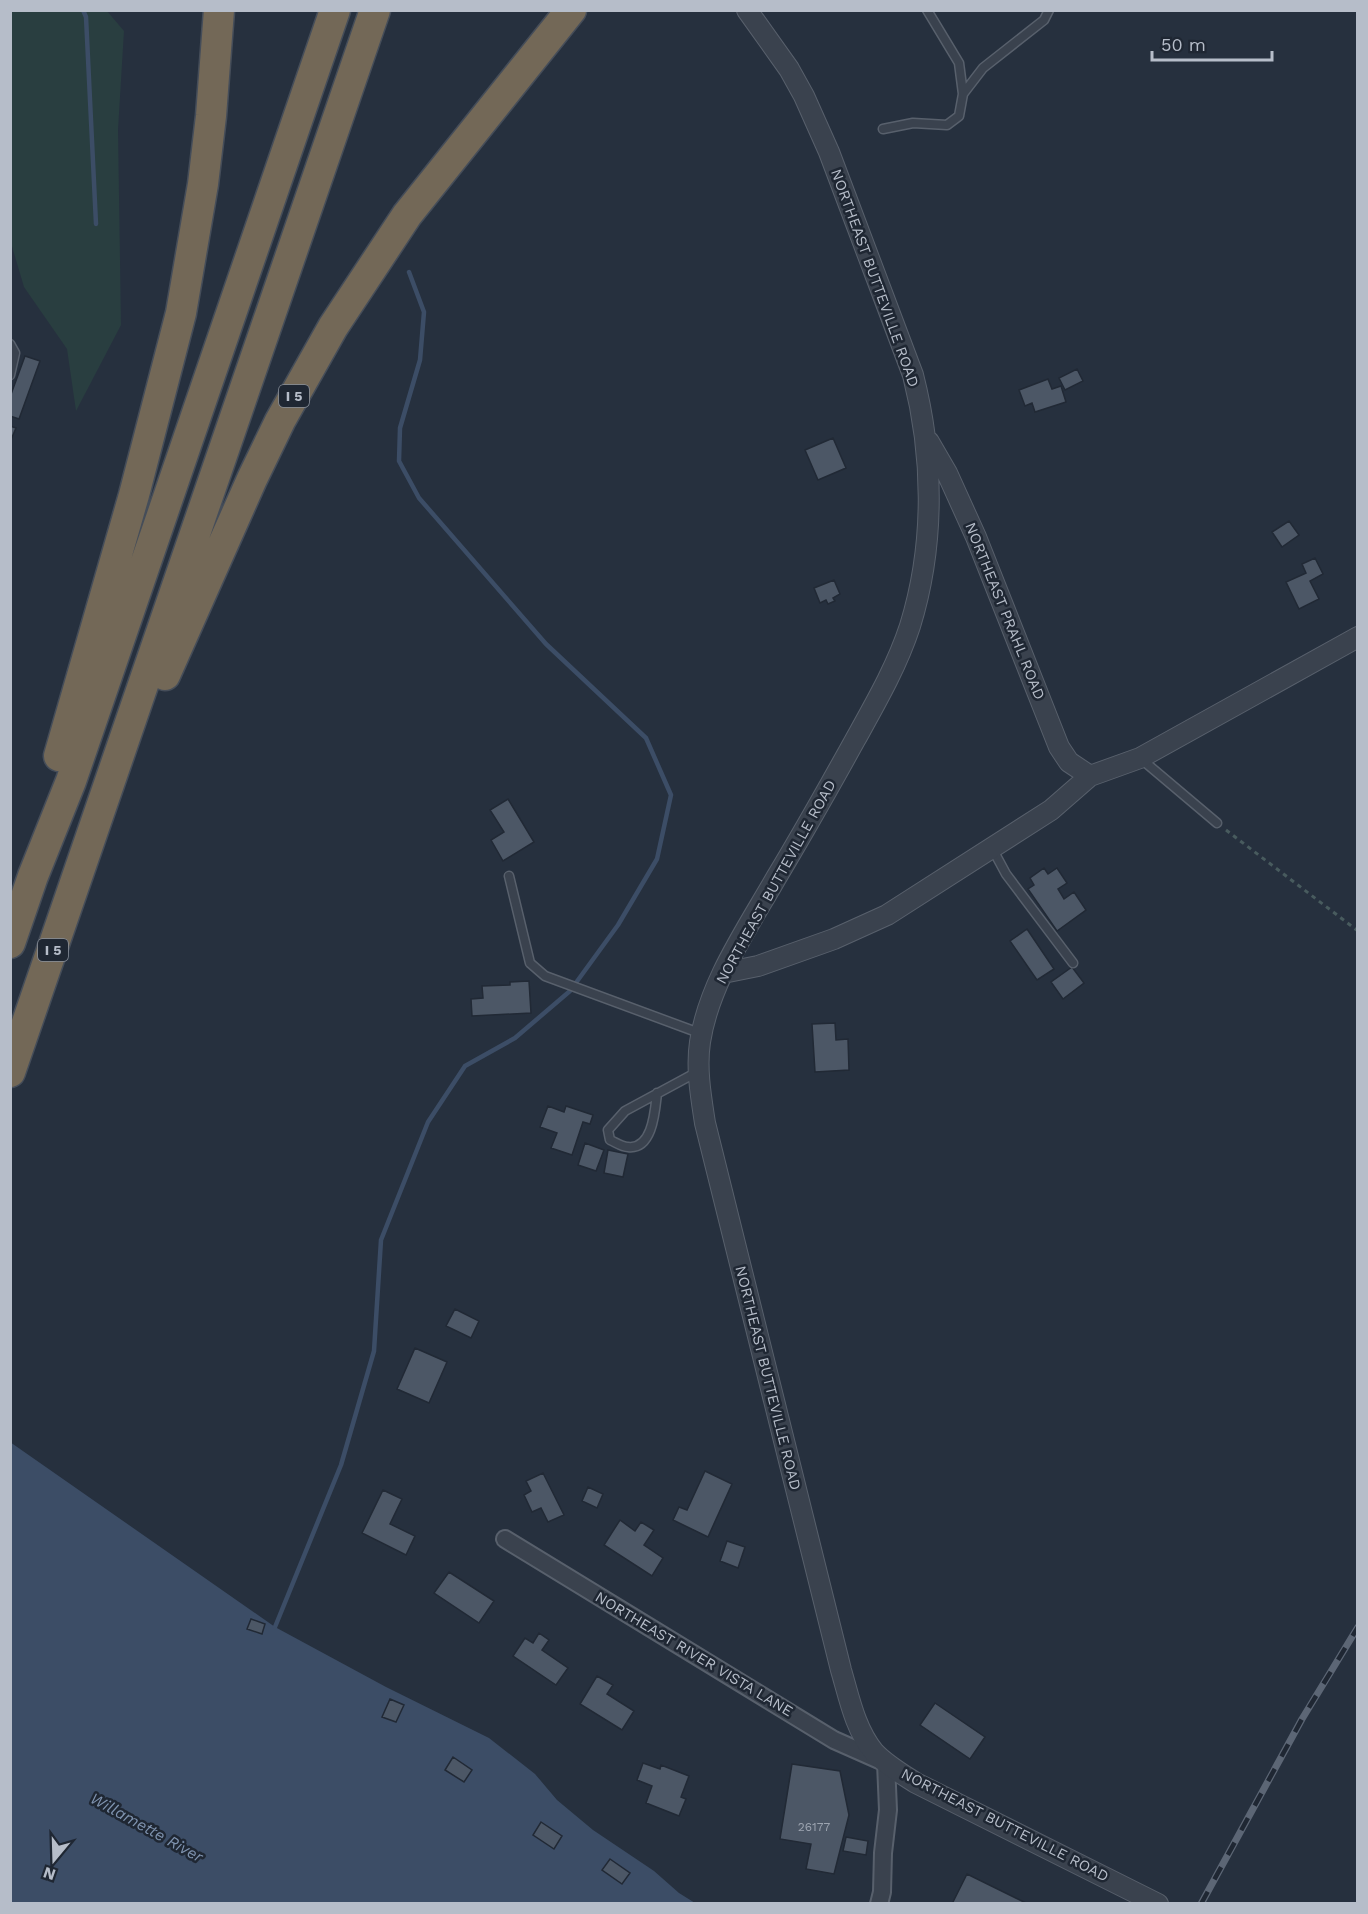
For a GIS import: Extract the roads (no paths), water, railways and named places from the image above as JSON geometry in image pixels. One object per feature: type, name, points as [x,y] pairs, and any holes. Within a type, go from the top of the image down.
[{"type":"highway","points":[[33,876],[54,774],[134,495],[181,313],[203,184],[219,10]]},
{"type":"highway","points":[[314,71],[328,10]]},
{"type":"highway","points":[[10,943],[33,876],[71,781],[335,10]]},
{"type":"highway","name":"I 5","points":[[95,828],[252,479],[280,421],[333,327],[407,215],[572,10]]},
{"type":"highway","name":"I 5","points":[[10,1072],[374,16]]},
{"type":"street","name":"NORTHEAST BUTTEVILLE ROAD","points":[[747,10],[799,87],[825,143],[913,375],[926,438],[929,506],[925,561],[915,606],[901,650],[877,700],[723,973],[710,1006],[702,1034],[699,1071],[701,1099],[712,1155],[841,1670],[858,1724],[874,1751],[886,1763],[916,1783],[1158,1904]]},
{"type":"street","name":"NORTHEAST PRAHL ROAD","points":[[926,438],[947,473],[976,537],[1059,747],[1069,762],[1090,776]]},
{"type":"street","points":[[723,973],[758,966],[834,939],[877,920],[1051,810],[1090,776],[1140,758],[1358,637]]},
{"type":"street","name":"NORTHEAST RIVER VISTA LANE","points":[[505,1539],[834,1740],[886,1763]]},
{"type":"street","points":[[879,1904],[882,1892],[883,1853],[888,1810],[886,1763]]},
{"type":"lane","points":[[883,129],[913,123],[947,125],[959,116],[963,94],[958,63],[927,10]]},
{"type":"lane","points":[[963,94],[983,68],[1044,20],[1049,10]]},
{"type":"lane","points":[[10,344],[15,353],[10,375]]},
{"type":"lane","points":[[1140,758],[1217,823]]},
{"type":"lane","points":[[992,848],[1006,874],[1073,963]]},
{"type":"lane","points":[[509,876],[530,963],[545,976],[702,1034]]},
{"type":"lane","points":[[657,1093],[652,1129],[643,1142],[627,1148],[610,1140],[608,1130],[625,1111],[657,1093],[699,1071]]},
{"type":"water","name":"Willamette River","points":[[10,1442],[275,1627],[386,1687],[489,1738],[535,1774],[557,1800],[593,1830],[654,1871],[679,1893],[695,1903],[11,1903]]},
{"type":"waterway","points":[[83,10],[86,17],[96,224]]},
{"type":"waterway","points":[[275,1627],[341,1465],[374,1351],[381,1240],[428,1122],[465,1066],[515,1038],[570,991],[618,925],[657,859],[671,795],[646,738],[546,644],[419,498],[399,461],[400,428],[420,360],[424,312],[409,272]]},
{"type":"railway","points":[[1201,1904],[1302,1719],[1358,1627]]}]
